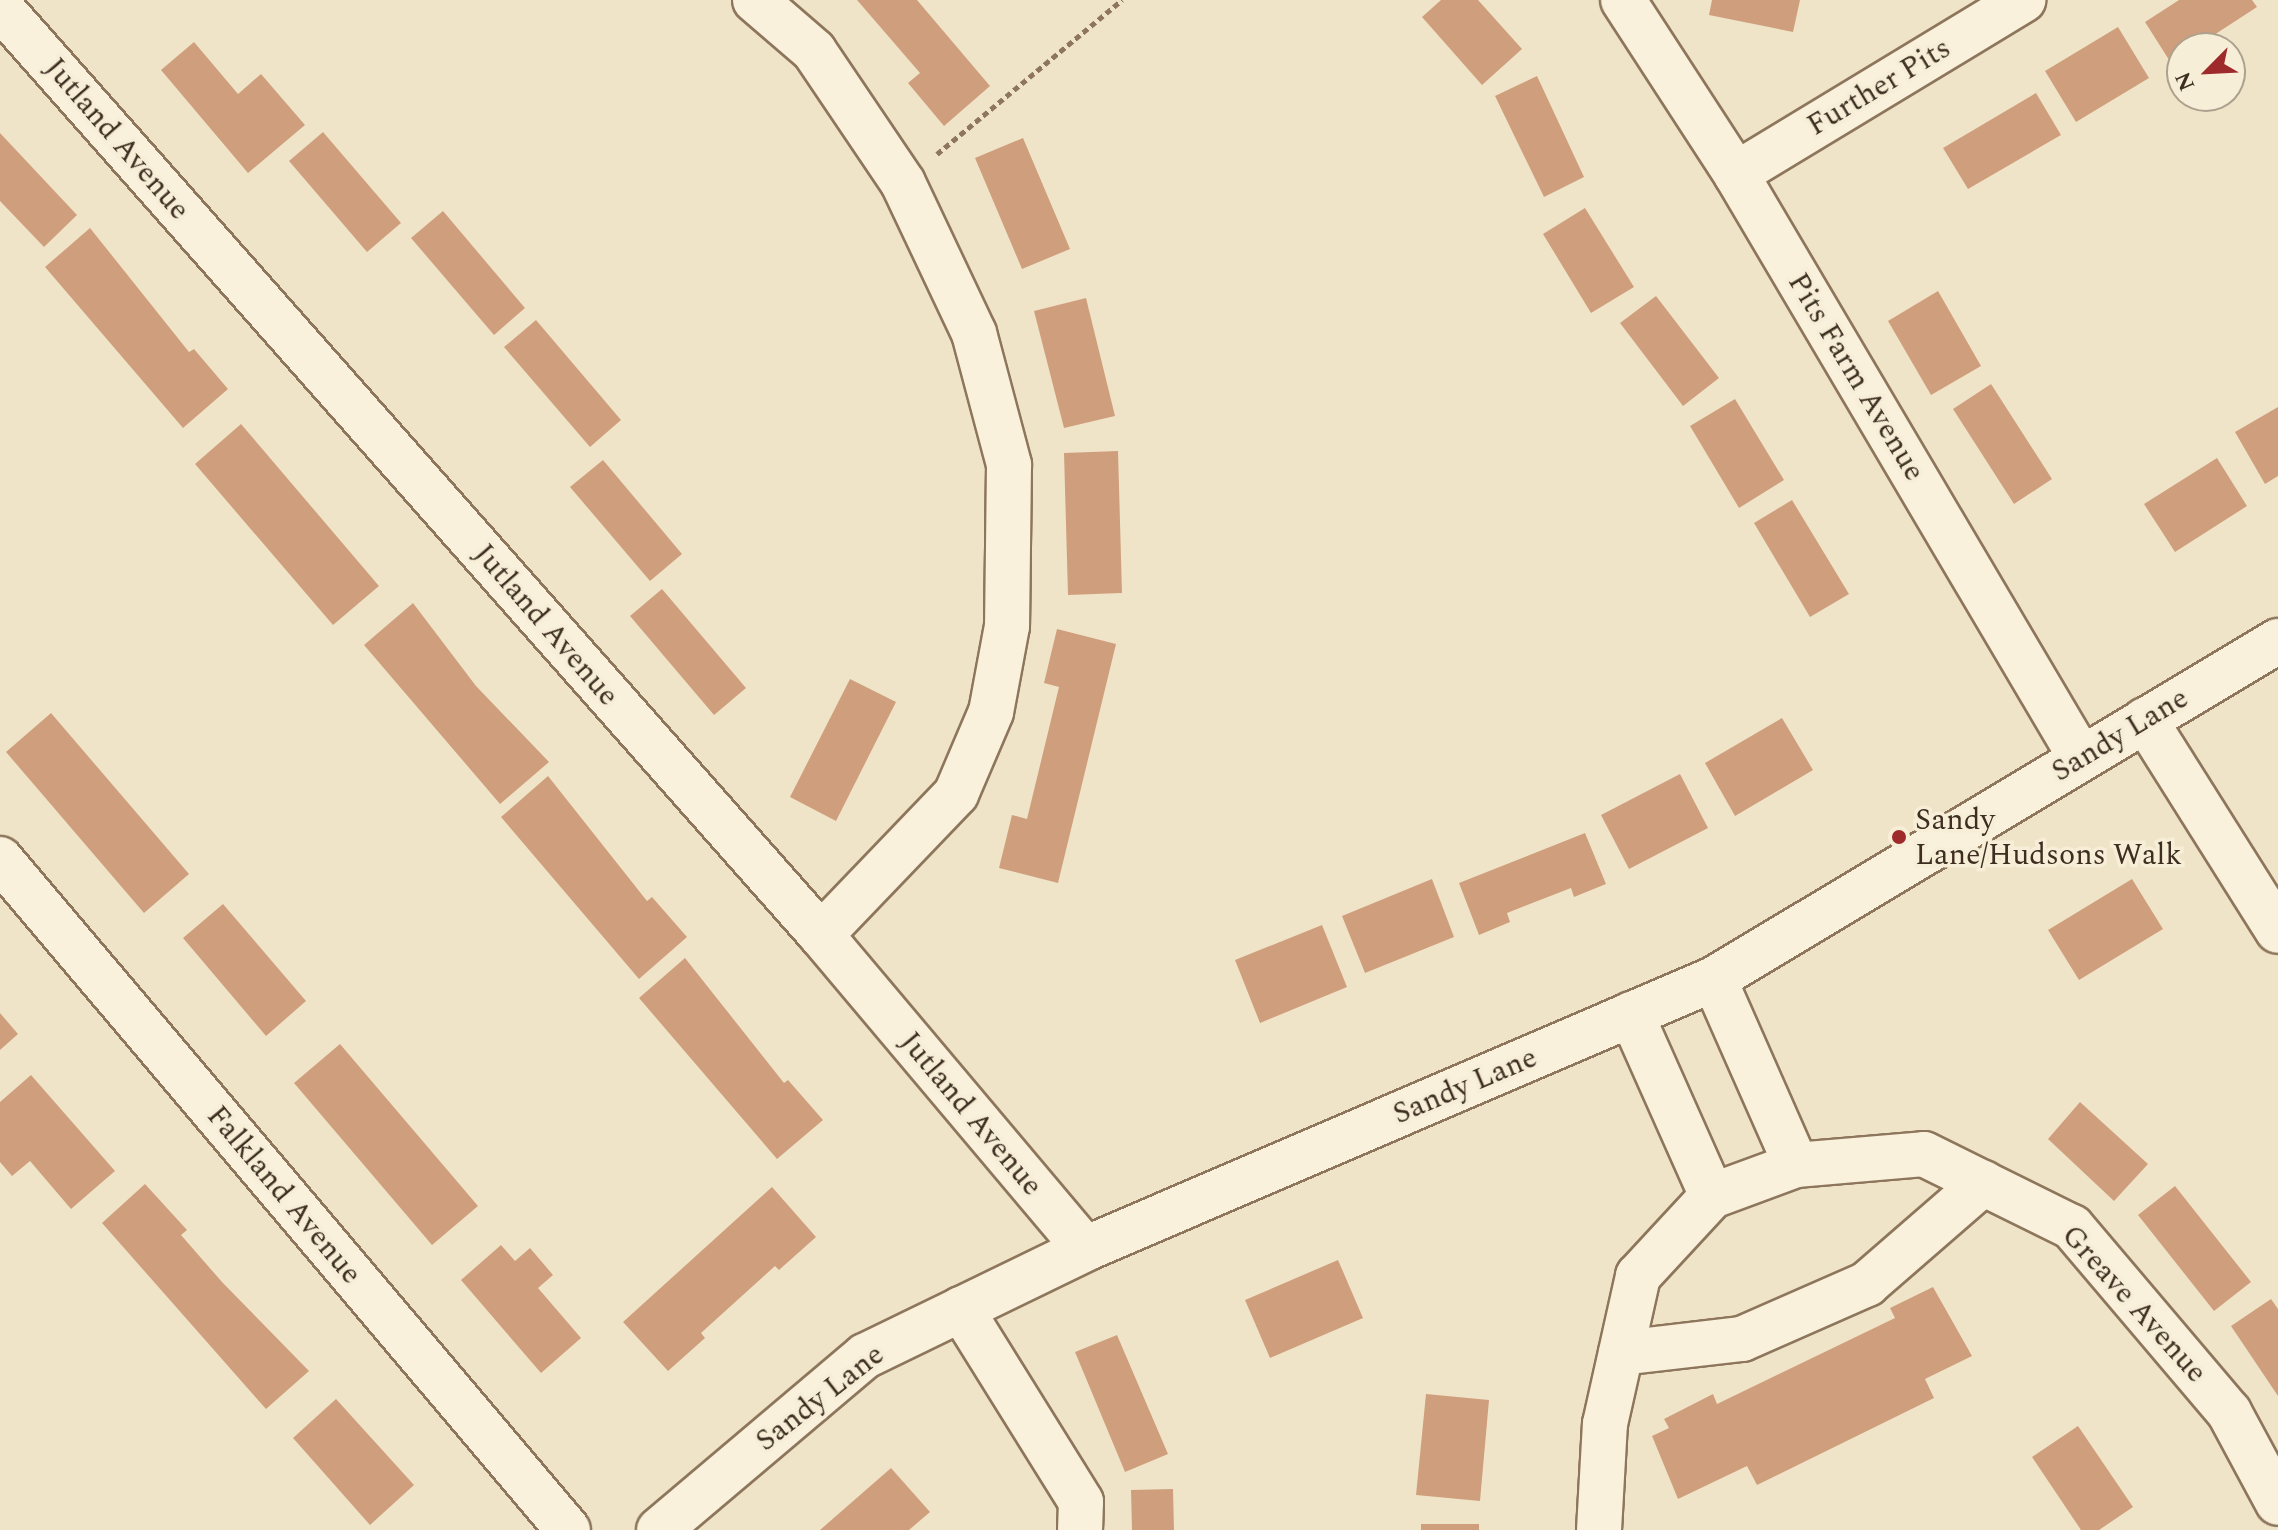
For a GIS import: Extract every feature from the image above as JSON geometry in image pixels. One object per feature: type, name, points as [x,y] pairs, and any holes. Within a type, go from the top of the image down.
[{"type":"street","points":[[755,0],[814,51],[903,183],[974,333],[1009,465],[1007,626],[991,712],[956,794],[821,935]]},
{"type":"street","name":"Pits Farm Avenue","points":[[1623,0],[1736,174],[2081,758]]},
{"type":"street","name":"Further Pits","points":[[1736,174],[2023,0]]},
{"type":"street","name":"Jutland Avenue","points":[[0,7],[821,935],[1085,1249]]},
{"type":"street","name":"Sandy Lane","points":[[659,1530],[865,1356],[1085,1249],[1714,979],[2278,641]]},
{"type":"street","points":[[2145,720],[2278,931]]},
{"type":"street","name":"Falkland Avenue","points":[[0,859],[568,1530]]},
{"type":"street","points":[[1714,979],[1796,1165]]},
{"type":"street","points":[[1599,1530],[1605,1424],[1638,1276],[1712,1196],[1631,1014]]},
{"type":"street","name":"Greave Avenue","points":[[1712,1196],[1796,1165],[1924,1154],[2072,1227],[2229,1412],[2278,1503]]},
{"type":"street","points":[[1621,1353],[1742,1339],[1867,1284],[1983,1183]]},
{"type":"street","points":[[961,1309],[1081,1502],[1080,1530]]},
{"type":"path","points":[[903,183],[1122,0]]},
{"type":"building","points":[[857,0],[917,0],[990,86],[944,126],[908,83],[920,73]]},
{"type":"building","points":[[1441,0],[1478,0],[1522,49],[1482,85],[1422,17]]},
{"type":"building","points":[[1712,0],[1800,0],[1793,32],[1709,15]]},
{"type":"building","points":[[2179,0],[2252,0],[2257,7],[2219,32],[2166,32],[2166,55],[2145,22]]},
{"type":"building","points":[[2118,27],[2149,78],[2076,122],[2045,71]]},
{"type":"building","points":[[194,42],[238,94],[261,74],[305,125],[248,173],[161,70]]},
{"type":"building","points":[[1537,76],[1584,177],[1544,197],[1495,96]]},
{"type":"building","points":[[2036,93],[2061,135],[1968,189],[1943,148]]},
{"type":"building","points":[[323,132],[401,223],[367,252],[289,161]]},
{"type":"building","points":[[0,133],[77,215],[44,247],[0,201]]},
{"type":"building","points":[[1023,138],[1070,249],[1022,269],[975,158]]},
{"type":"building","points":[[1585,208],[1634,287],[1591,313],[1543,234]]},
{"type":"building","points":[[443,211],[525,308],[494,335],[411,238]]},
{"type":"building","points":[[90,228],[189,352],[194,349],[228,389],[183,428],[45,267]]},
{"type":"building","points":[[1938,291],[1981,366],[1931,395],[1888,321]]},
{"type":"building","points":[[1656,296],[1719,378],[1683,406],[1620,323]]},
{"type":"building","points":[[1086,298],[1115,416],[1064,428],[1034,311]]},
{"type":"building","points":[[536,320],[621,420],[590,447],[504,347]]},
{"type":"building","points":[[1991,384],[2052,479],[2014,504],[1953,409]]},
{"type":"building","points":[[1735,399],[1784,480],[1739,508],[1690,426]]},
{"type":"building","points":[[2278,407],[2278,476],[2265,484],[2235,432]]},
{"type":"building","points":[[241,424],[379,586],[333,625],[195,464]]},
{"type":"building","points":[[1118,451],[1122,593],[1068,595],[1064,453]]},
{"type":"building","points":[[2217,458],[2247,506],[2175,552],[2144,504]]},
{"type":"building","points":[[603,460],[682,554],[650,581],[570,487]]},
{"type":"building","points":[[1792,500],[1849,594],[1810,617],[1754,523]]},
{"type":"building","points":[[662,589],[746,688],[714,715],[630,616]]},
{"type":"building","points":[[413,603],[476,686],[549,762],[500,804],[364,645]]},
{"type":"building","points":[[1057,629],[1116,644],[1058,883],[999,868],[1012,815],[1027,819],[1059,687],[1044,683]]},
{"type":"building","points":[[850,679],[896,702],[836,821],[790,797]]},
{"type":"building","points":[[51,713],[189,874],[144,913],[6,752]]},
{"type":"building","points":[[1782,718],[1813,770],[1735,816],[1705,763]]},
{"type":"building","points":[[1680,774],[1708,828],[1629,869],[1601,815]]},
{"type":"building","points":[[548,776],[647,901],[652,897],[687,937],[639,979],[501,817]]},
{"type":"building","points":[[1585,833],[1606,884],[1574,897],[1571,888],[1507,913],[1510,922],[1479,935],[1459,883]]},
{"type":"building","points":[[1432,879],[1454,937],[1365,973],[1342,916]]},
{"type":"building","points":[[2132,879],[2163,929],[2079,980],[2048,930]]},
{"type":"building","points":[[223,904],[306,1001],[266,1036],[183,938]]},
{"type":"building","points":[[1322,925],[1347,987],[1260,1023],[1235,960]]},
{"type":"building","points":[[685,958],[784,1083],[788,1080],[823,1120],[777,1159],[639,998]]},
{"type":"building","points":[[0,1013],[18,1034],[0,1050]]},
{"type":"building","points":[[340,1044],[478,1206],[432,1245],[294,1083]]},
{"type":"building","points":[[31,1075],[115,1171],[71,1209],[30,1161],[12,1176],[0,1162],[0,1102]]},
{"type":"building","points":[[2080,1102],[2148,1164],[2114,1201],[2048,1139]]},
{"type":"building","points":[[145,1184],[187,1230],[181,1235],[222,1282],[309,1371],[266,1409],[102,1223]]},
{"type":"building","points":[[2175,1186],[2251,1282],[2214,1311],[2138,1215]]},
{"type":"building","points":[[772,1187],[816,1237],[779,1270],[775,1266],[701,1333],[705,1338],[668,1371],[623,1322]]},
{"type":"building","points":[[501,1245],[515,1261],[530,1248],[553,1275],[538,1288],[581,1338],[541,1373],[461,1280]]},
{"type":"building","points":[[1338,1260],[1363,1318],[1270,1358],[1245,1300]]},
{"type":"building","points":[[1933,1287],[1972,1356],[1925,1379],[1934,1398],[1757,1485],[1747,1466],[1678,1499],[1652,1436],[1669,1428],[1664,1419],[1713,1394],[1717,1404],[1895,1318],[1890,1308]]},
{"type":"building","points":[[2271,1299],[2278,1309],[2278,1396],[2231,1326]]},
{"type":"building","points":[[1117,1335],[1168,1454],[1125,1472],[1075,1352]]},
{"type":"building","points":[[1426,1394],[1489,1400],[1480,1501],[1416,1495]]},
{"type":"building","points":[[336,1399],[414,1485],[370,1525],[293,1438]]},
{"type":"building","points":[[2078,1426],[2133,1507],[2099,1530],[2081,1530],[2032,1457]]},
{"type":"building","points":[[891,1468],[930,1512],[909,1530],[820,1530]]},
{"type":"building","points":[[1173,1489],[1174,1530],[1132,1530],[1131,1490]]},
{"type":"building","points":[[1421,1524],[1479,1524],[1479,1530],[1421,1530]]},
{"type":"place","name":"Sandy Lane/Hudsons Walk","points":[[1899,837]]}]
